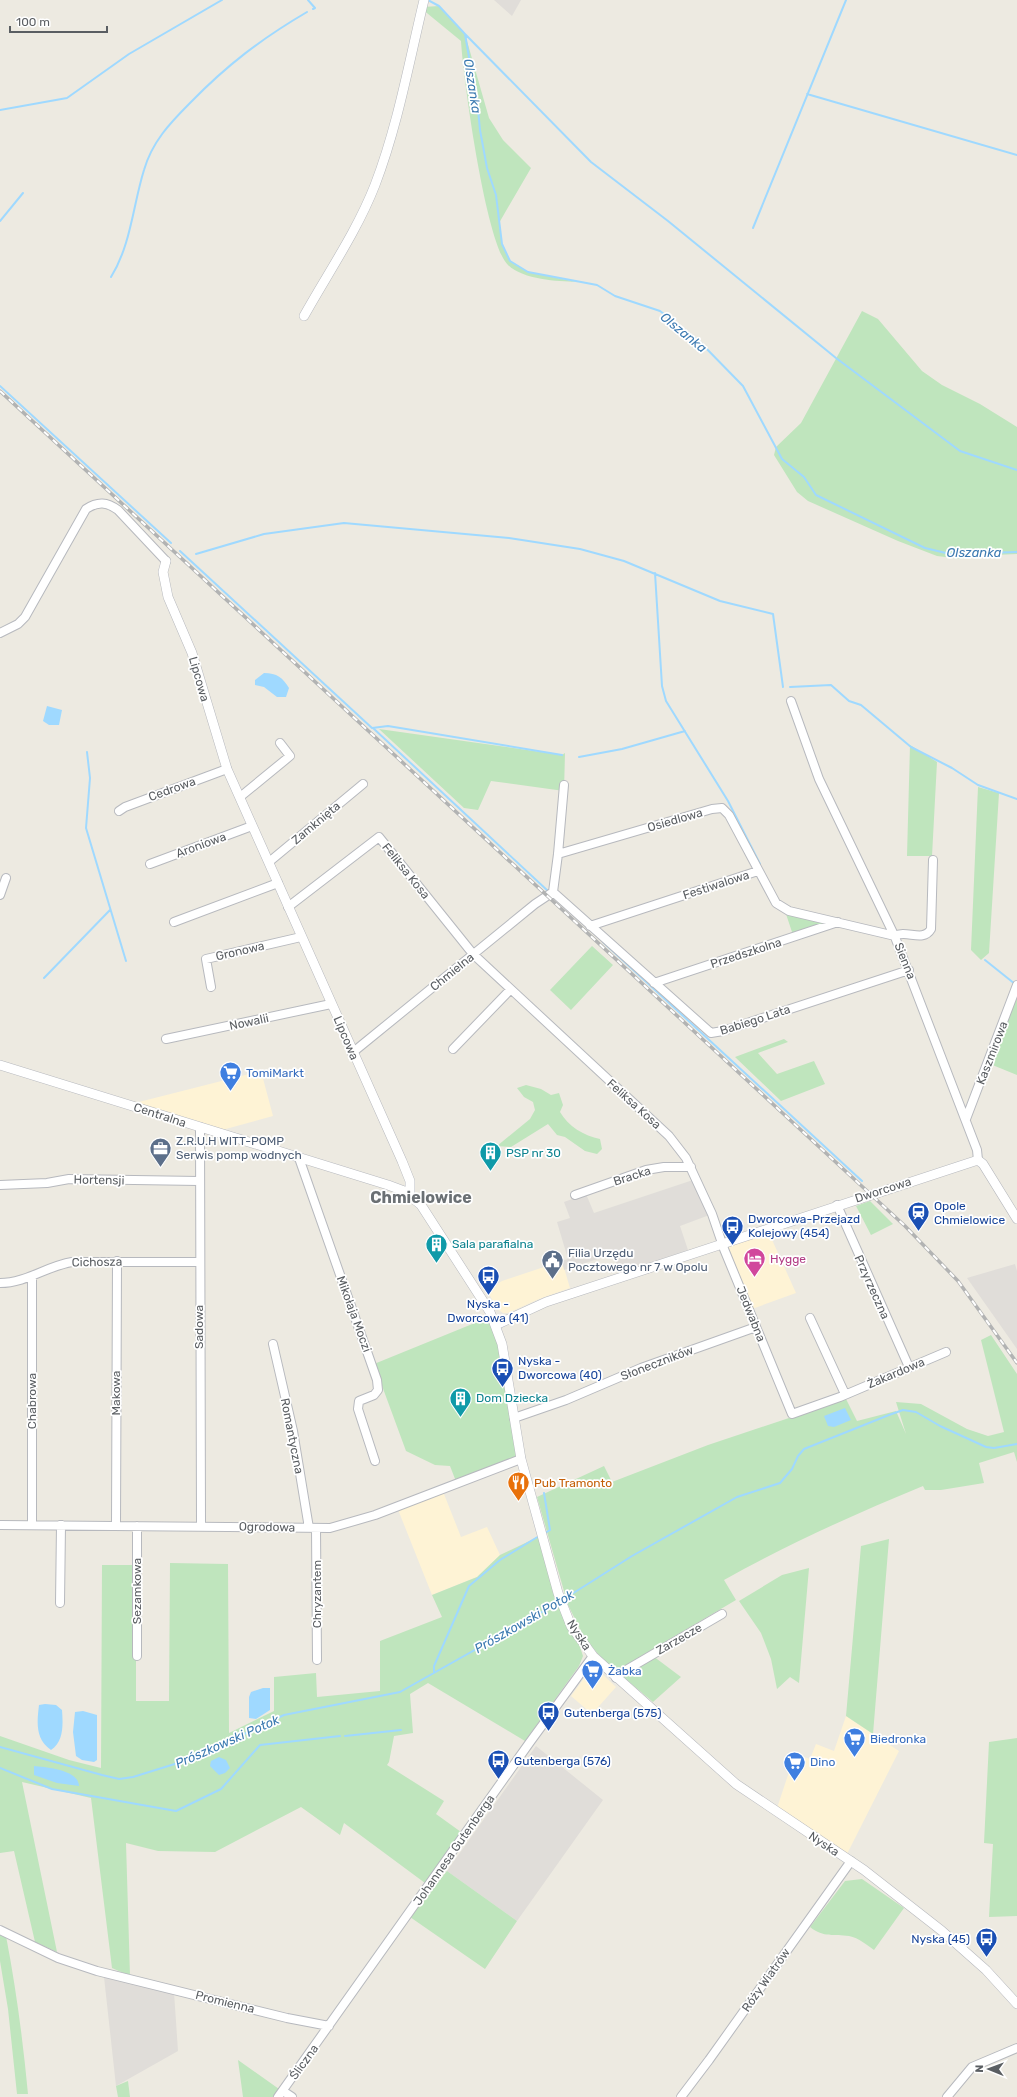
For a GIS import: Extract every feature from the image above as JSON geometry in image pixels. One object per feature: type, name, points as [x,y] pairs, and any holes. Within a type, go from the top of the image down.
[{"type":"street","points":[[304,316],[358,219],[374,186],[399,112],[423,4]]},
{"type":"street","points":[[0,633],[18,624],[25,618],[86,509],[93,504],[110,504],[118,510],[166,561]]},
{"type":"street","name":"Lipcowa","points":[[166,561],[163,572],[168,597],[192,653],[227,769],[410,1181],[410,1194]]},
{"type":"street","name":"Sienna","points":[[791,701],[819,780],[895,936],[909,970],[966,1119],[977,1150],[978,1160],[983,1164],[1017,1220]]},
{"type":"street","points":[[240,797],[290,756],[280,744]]},
{"type":"street","name":"Cedrowa","points":[[119,811],[125,807],[227,769]]},
{"type":"street","name":"Zamknięta","points":[[269,862],[363,784]]},
{"type":"street","points":[[553,892],[564,785]]},
{"type":"street","name":"Osiedlowa","points":[[558,854],[719,808],[724,809],[729,815],[758,871]]},
{"type":"street","name":"Aroniowa","points":[[150,864],[252,826]]},
{"type":"street","name":"Feliksa Kosa","points":[[288,907],[379,838],[473,954],[510,990],[670,1136],[682,1150],[712,1214],[722,1244]]},
{"type":"street","name":"Festiwalowa","points":[[590,926],[758,871],[779,906],[895,936],[899,933],[923,936],[928,934],[931,929],[932,860]]},
{"type":"street","points":[[0,895],[6,878]]},
{"type":"street","points":[[174,922],[278,883]]},
{"type":"street","name":"Babiego Lata","points":[[553,892],[711,1033],[723,1031],[909,970]]},
{"type":"street","name":"Chmielna","points":[[352,1053],[473,954],[553,892]]},
{"type":"street","name":"Przedszkolna","points":[[654,983],[838,922]]},
{"type":"street","name":"Gronowa","points":[[211,987],[206,959],[301,937]]},
{"type":"street","name":"Kaszmirowa","points":[[966,1119],[1017,986]]},
{"type":"street","points":[[453,1049],[510,990]]},
{"type":"street","name":"Nowalii","points":[[166,1039],[331,1004]]},
{"type":"street","name":"Centralna","points":[[0,1065],[388,1185],[410,1194]]},
{"type":"street","name":"Sadowa","points":[[200,1128],[200,1526]]},
{"type":"street","name":"Mikołaja Moczi","points":[[299,1158],[377,1380],[378,1390],[374,1395],[359,1401],[358,1409],[375,1461]]},
{"type":"street","name":"Dworcowa","points":[[496,1326],[537,1305],[978,1160]]},
{"type":"street","name":"Bracka","points":[[574,1195],[646,1170],[664,1167],[691,1167]]},
{"type":"street","name":"Hortensji","points":[[0,1185],[47,1183],[69,1179],[199,1181]]},
{"type":"street","name":"Nyska","points":[[410,1194],[426,1212],[484,1300],[496,1326],[506,1360],[521,1459],[541,1533],[561,1601],[571,1626],[593,1656],[736,1784],[851,1861],[898,1896],[967,1952],[1017,2004]]},
{"type":"street","name":"Przyrzeczna","points":[[837,1206],[909,1367]]},
{"type":"street","name":"Jedwabna","points":[[722,1244],[792,1414],[799,1413],[845,1394]]},
{"type":"street","name":"Cichosza","points":[[0,1283],[19,1281],[61,1264],[72,1262],[199,1262]]},
{"type":"street","name":"Makowa","points":[[116,1525],[117,1262]]},
{"type":"street","name":"Chabrowa","points":[[32,1276],[32,1525]]},
{"type":"street","points":[[810,1318],[845,1394]]},
{"type":"street","name":"Słoneczników","points":[[514,1418],[566,1400],[641,1368],[756,1327]]},
{"type":"street","name":"Romantyczna","points":[[273,1344],[293,1432],[312,1528]]},
{"type":"street","name":"Żakardowa","points":[[845,1394],[946,1352]]},
{"type":"street","name":"Ogrodowa","points":[[0,1525],[312,1528],[343,1526],[521,1459]]},
{"type":"street","points":[[60,1602],[61,1525]]},
{"type":"street","name":"Sezamkowa","points":[[136,1526],[137,1656]]},
{"type":"street","name":"Chryzantem","points":[[312,1528],[317,1660]]},
{"type":"street","name":"Zarzecze","points":[[616,1678],[621,1673],[722,1614]]},
{"type":"street","name":"Johannesa Gutenberga","points":[[329,2026],[530,1742],[593,1656]]},
{"type":"street","name":"Róży Wiatrów","points":[[681,2097],[705,2066],[851,1861]]},
{"type":"street","name":"Promienna","points":[[0,1930],[58,1958],[97,1970],[287,2018],[329,2026]]},
{"type":"street","name":"Śliczna","points":[[281,2094],[329,2026]]},
{"type":"street","points":[[947,2097],[972,2067],[1017,2048]]},
{"type":"street","points":[[281,2094],[292,2097]]},
{"type":"shaded area","points":[[494,0],[521,0],[512,16]]},
{"type":"shaded area","points":[[261,1071],[273,1116],[222,1130],[127,1105]]},
{"type":"shaded area","points":[[696,1179],[712,1214],[680,1226],[688,1250],[620,1273],[613,1254],[564,1270],[562,1261],[568,1259],[557,1222],[570,1218],[564,1202],[586,1194],[594,1213]]},
{"type":"shaded area","points":[[769,1233],[796,1293],[752,1309],[726,1247]]},
{"type":"shaded area","points":[[562,1261],[570,1288],[539,1299],[508,1313],[503,1313],[497,1309],[487,1290],[502,1281]]},
{"type":"shaded area","points":[[1015,1264],[1017,1271],[1017,1349],[967,1278]]},
{"type":"shaded area","points":[[442,1489],[461,1537],[487,1527],[500,1555],[477,1577],[432,1595],[397,1507]]},
{"type":"shaded area","points":[[591,1669],[599,1671],[616,1687],[592,1714],[571,1696]]},
{"type":"shaded area","points":[[846,1716],[899,1751],[847,1854],[777,1808],[795,1754],[810,1759],[816,1744],[834,1751]]},
{"type":"shaded area","points":[[536,1746],[603,1800],[517,1921],[447,1871]]},
{"type":"shaded area","points":[[104,1977],[174,1992],[178,2051],[116,2086]]},
{"type":"green space","points":[[419,0],[424,0],[423,7],[439,6],[465,34],[489,118],[503,140],[531,168],[499,223],[502,244],[510,261],[528,272],[577,282],[541,279],[523,274],[508,265],[500,251],[484,195],[477,159],[466,88],[461,41],[422,9]]},
{"type":"green space","points":[[862,311],[878,319],[922,371],[942,385],[980,404],[1017,427],[1017,554],[972,556],[961,559],[937,556],[898,541],[808,501],[797,492],[774,455],[776,447],[801,423]]},
{"type":"green space","points":[[379,729],[562,755],[565,753],[564,791],[491,781],[478,810],[464,808]]},
{"type":"green space","points":[[910,745],[937,762],[932,856],[907,856]]},
{"type":"green space","points":[[978,787],[999,793],[989,953],[981,960],[971,950]]},
{"type":"green space","points":[[785,911],[823,922],[823,924],[793,935]]},
{"type":"green space","points":[[592,946],[613,965],[571,1010],[550,990]]},
{"type":"green space","points":[[1017,991],[1017,1075],[990,1064]]},
{"type":"green space","points":[[784,1039],[788,1042],[758,1053],[777,1074],[814,1061],[825,1084],[781,1101],[735,1057]]},
{"type":"green space","points":[[526,1085],[541,1089],[551,1095],[559,1093],[563,1105],[560,1112],[563,1117],[567,1122],[582,1133],[600,1139],[602,1149],[597,1154],[585,1151],[565,1137],[557,1135],[548,1124],[511,1147],[497,1146],[530,1119],[535,1110],[533,1102],[524,1097],[517,1088]]},
{"type":"green space","points":[[870,1201],[893,1224],[871,1235],[856,1206]]},
{"type":"green space","points":[[492,1316],[521,1459],[457,1484],[450,1466],[435,1465],[406,1451],[374,1364]]},
{"type":"green space","points":[[991,1335],[1017,1374],[1017,1462],[1014,1452],[979,1463],[984,1483],[941,1490],[925,1490],[923,1486],[822,1530],[748,1567],[724,1580],[736,1600],[614,1672],[585,1639],[568,1605],[537,1497],[604,1466],[612,1482],[708,1445],[846,1399],[857,1421],[896,1411],[906,1434],[896,1402],[921,1404],[967,1429],[988,1436],[1004,1432],[981,1340]]},
{"type":"green space","points":[[542,1535],[583,1656],[579,1666],[525,1741],[428,1683],[410,1694],[413,1733],[394,1736],[389,1762],[387,1765],[444,1801],[436,1814],[461,1832],[425,1883],[344,1823],[340,1835],[301,1807],[215,1852],[158,1851],[126,1843],[130,1976],[112,1968],[91,1798],[22,1782],[57,1952],[35,1942],[14,1851],[0,1853],[0,1736],[69,1760],[101,1768],[102,1565],[136,1565],[136,1701],[169,1701],[170,1563],[228,1564],[229,1733],[274,1711],[274,1677],[316,1673],[317,1697],[380,1691],[380,1641],[442,1617],[432,1595],[477,1577],[500,1555]]},
{"type":"green space","points":[[889,1539],[873,1734],[846,1716],[861,1546]]},
{"type":"green space","points":[[809,1568],[799,1683],[790,1677],[777,1689],[771,1659],[761,1633],[739,1601],[782,1575]]},
{"type":"green space","points":[[653,1656],[681,1677],[653,1702],[622,1676]]},
{"type":"green space","points":[[1017,1738],[1017,1916],[989,1917],[993,1844],[984,1843],[989,1742]]},
{"type":"green space","points":[[447,1871],[517,1921],[485,1969],[410,1917]]},
{"type":"green space","points":[[862,1879],[904,1908],[874,1950],[856,1938],[820,1933],[810,1927],[845,1881]]},
{"type":"green space","points":[[0,1933],[6,1936],[10,1956],[19,2015],[28,2094],[17,2094],[8,2009],[0,1961]]},
{"type":"green space","points":[[238,2060],[279,2089],[273,2097],[243,2097]]},
{"type":"green space","points":[[128,2081],[130,2097],[118,2097],[116,2086]]},
{"type":"water","points":[[264,673],[276,675],[284,681],[289,688],[286,697],[277,697],[264,687],[255,685],[255,680]]},
{"type":"water","points":[[47,706],[62,710],[59,725],[49,725],[43,721]]},
{"type":"water","points":[[845,1408],[851,1420],[834,1427],[828,1426],[824,1416]]},
{"type":"water","points":[[263,1688],[270,1688],[270,1710],[256,1719],[249,1718],[249,1697],[251,1692]]},
{"type":"water","points":[[39,1705],[56,1705],[62,1710],[62,1732],[55,1747],[51,1750],[42,1741],[38,1730]]},
{"type":"water","points":[[83,1711],[97,1715],[97,1760],[94,1762],[82,1760],[76,1756],[73,1732],[75,1712]]},
{"type":"water","points":[[219,1757],[226,1760],[230,1768],[225,1773],[219,1775],[210,1766],[211,1761]]},
{"type":"water","points":[[34,1766],[61,1770],[68,1773],[74,1776],[78,1781],[79,1786],[57,1783],[34,1775]]},
{"type":"waterway","points":[[0,110],[67,98],[129,54],[222,0]]},
{"type":"waterway","points":[[308,0],[315,8],[313,9]]},
{"type":"waterway","name":"Olszanka","points":[[428,0],[439,6],[465,34],[487,168],[496,195],[502,244],[510,261],[528,272],[597,285],[615,296],[660,311],[699,341],[743,386],[782,459],[804,477],[816,495],[925,548],[950,554],[1017,552]]},
{"type":"waterway","points":[[753,228],[846,0]]},
{"type":"waterway","points":[[111,277],[123,252],[147,160],[162,134],[204,89],[245,53],[307,12]]},
{"type":"waterway","points":[[465,34],[591,162],[668,221],[836,358],[960,451],[1017,470]]},
{"type":"waterway","points":[[807,94],[1017,155]]},
{"type":"waterway","points":[[0,221],[23,193]]},
{"type":"waterway","points":[[0,386],[171,543]]},
{"type":"waterway","points":[[196,554],[264,534],[344,523],[509,538],[580,549],[624,561],[720,601],[773,614],[783,687]]},
{"type":"waterway","points":[[180,551],[372,728],[388,726],[562,755]]},
{"type":"waterway","points":[[655,573],[662,686],[666,701],[728,801],[760,864]]},
{"type":"waterway","points":[[790,687],[831,685],[849,701],[861,705],[911,747],[952,768],[978,785],[1017,799]]},
{"type":"waterway","points":[[373,728],[548,891]]},
{"type":"waterway","points":[[579,757],[622,749],[685,731]]},
{"type":"waterway","points":[[87,752],[90,778],[86,828],[126,961]]},
{"type":"waterway","points":[[44,978],[110,910]]},
{"type":"waterway","points":[[603,942],[862,1181]]},
{"type":"waterway","points":[[985,960],[1015,984]]},
{"type":"waterway","name":"Prószkowski Potok","points":[[564,1599],[632,1556],[737,1497],[780,1483],[792,1469],[798,1456],[804,1449],[903,1410],[916,1412],[940,1426],[986,1447],[994,1448],[1017,1444]]},
{"type":"waterway","points":[[544,1493],[550,1530],[545,1533]]},
{"type":"waterway","points":[[434,1673],[434,1666],[469,1586],[500,1560],[539,1536]]},
{"type":"waterway","name":"Prószkowski Potok","points":[[0,1747],[119,1779],[133,1777],[194,1758],[284,1715],[400,1692],[558,1603]]},
{"type":"waterway","points":[[345,1736],[401,1730]]},
{"type":"waterway","points":[[0,1768],[52,1789],[176,1811],[221,1789],[260,1745],[340,1736]]},
{"type":"railway","points":[[0,391],[905,1226],[958,1281],[1017,1363]]},
{"type":"place","name":"TomiMarkt","points":[[230,1092]]},
{"type":"place","name":"Z.R.U.H WITT-POMP Serwis pomp wodnych","points":[[161,1168]]},
{"type":"place","name":"PSP nr 30","points":[[490,1172]]},
{"type":"place","name":"Opole Chmielowice","points":[[918,1232]]},
{"type":"place","name":"Dworcowa-Przejazd Kolejowy (454)","points":[[733,1246]]},
{"type":"place","name":"Sala parafialna","points":[[436,1264]]},
{"type":"place","name":"Hygge","points":[[755,1278]]},
{"type":"place","name":"Filia Urzędu Pocztowego nr 7 w Opolu","points":[[552,1280]]},
{"type":"place","name":"Nyska - Dworcowa (41)","points":[[488,1296]]},
{"type":"place","name":"Nyska - Dworcowa (40)","points":[[503,1388]]},
{"type":"place","name":"Dom Dziecka","points":[[460,1418]]},
{"type":"place","name":"Pub Tramonto","points":[[519,1502]]},
{"type":"place","name":"Żabka","points":[[593,1690]]},
{"type":"place","name":"Gutenberga (575)","points":[[548,1732]]},
{"type":"place","name":"Biedronka","points":[[855,1758]]},
{"type":"place","name":"Gutenberga (576)","points":[[499,1780]]},
{"type":"place","name":"Dino","points":[[795,1782]]},
{"type":"place","name":"Nyska (45)","points":[[986,1958]]},
{"type":"district","name":"Chmielowice","points":[[421,1197]]}]
